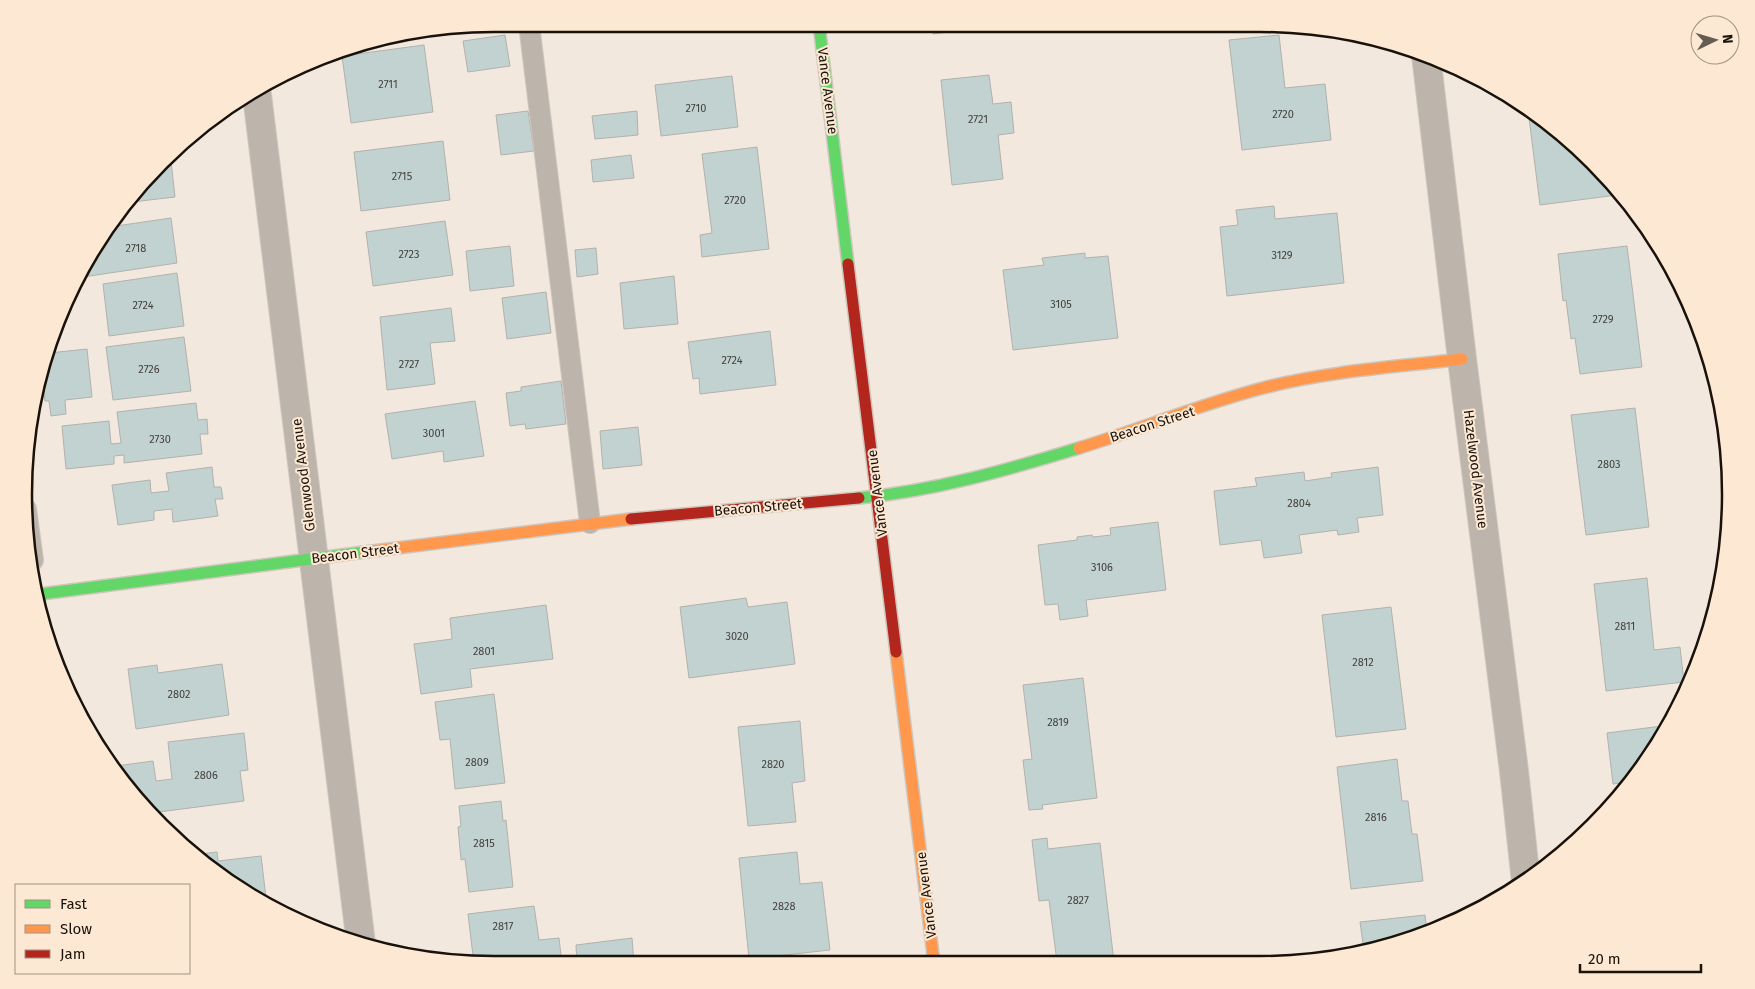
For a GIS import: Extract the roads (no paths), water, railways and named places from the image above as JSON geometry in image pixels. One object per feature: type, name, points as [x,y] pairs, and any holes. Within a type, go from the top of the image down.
[{"type":"street","name":"Vance Avenue","points":[[821,32],[933,956]]},
{"type":"street","name":"Hazelwood Avenue","points":[[1427,64],[1525,873]]},
{"type":"street","name":"Glenwood Avenue","points":[[257,98],[360,936]]},
{"type":"street","name":"Beacon Street","points":[[43,594],[590,523],[878,496],[925,489],[1004,471],[1264,388],[1318,376],[1462,359]]},
{"type":"lane","points":[[531,32],[590,523]]}]
